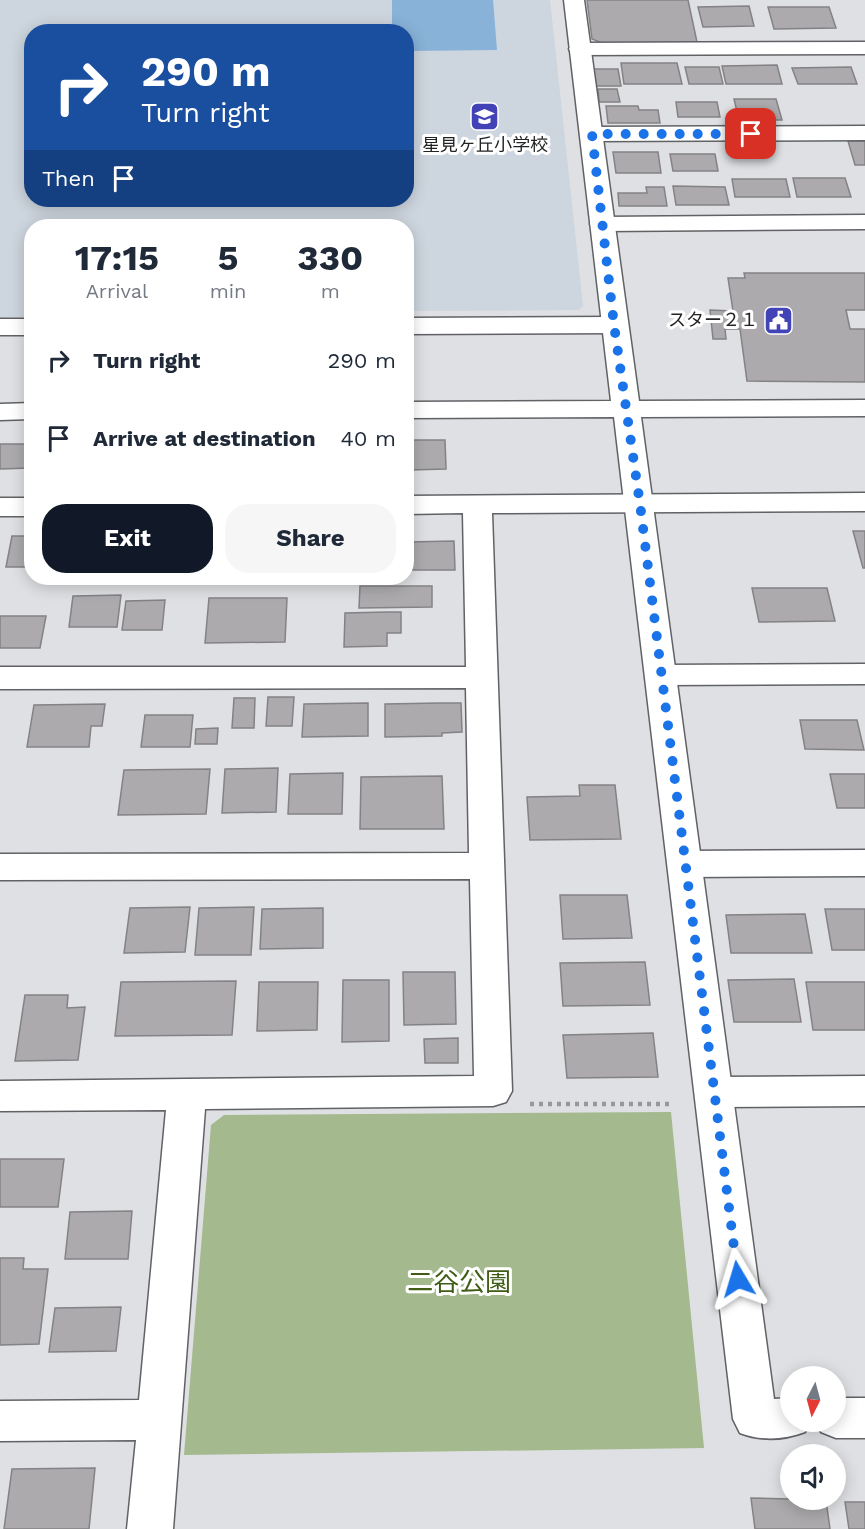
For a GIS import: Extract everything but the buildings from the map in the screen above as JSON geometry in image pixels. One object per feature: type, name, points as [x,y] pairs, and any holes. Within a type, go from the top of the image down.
[{"type":"street","points":[[574,0],[614,325],[628,409],[686,864],[698,1098],[755,1419],[780,1418]]},
{"type":"street","points":[[580,49],[865,48]]},
{"type":"street","points":[[592,134],[865,133]]},
{"type":"street","points":[[602,224],[865,222]]},
{"type":"street","points":[[414,326],[614,325]]},
{"type":"street","points":[[0,327],[24,327]]},
{"type":"street","points":[[414,410],[865,408]]},
{"type":"street","points":[[0,412],[24,411]]},
{"type":"street","points":[[414,505],[865,502]]},
{"type":"street","points":[[0,1096],[493,1091],[477,505]]},
{"type":"street","points":[[0,507],[24,507]]},
{"type":"street","points":[[661,675],[865,674]]},
{"type":"street","points":[[0,678],[482,676]]},
{"type":"street","points":[[686,864],[865,863]]},
{"type":"street","points":[[0,867],[488,866]]},
{"type":"street","points":[[698,1098],[865,1091]]},
{"type":"street","points":[[150,1529],[187,1094]]},
{"type":"street","points":[[846,1418],[865,1418]]},
{"type":"street","points":[[0,1422],[160,1420]]},
{"type":"path","points":[[493,1091],[519,1104],[698,1098]]},
{"type":"shaded area","name":"星見ヶ丘小学校","points":[[0,0],[550,0],[583,306],[579,310],[414,311],[414,219],[24,219],[24,317],[0,318]]},
{"type":"green space","name":"二谷公園","points":[[671,1112],[704,1448],[184,1455],[211,1125],[224,1115]]},
{"type":"water","points":[[392,0],[493,0],[497,50],[414,51],[414,24],[392,24]]},
{"type":"place","name":"星見ヶ丘小学校","points":[[485,116]]},
{"type":"place","name":"スター２１","points":[[779,320]]},
{"type":"route","points":[[738,1279],[628,409],[614,325],[592,134],[751,134]]}]
